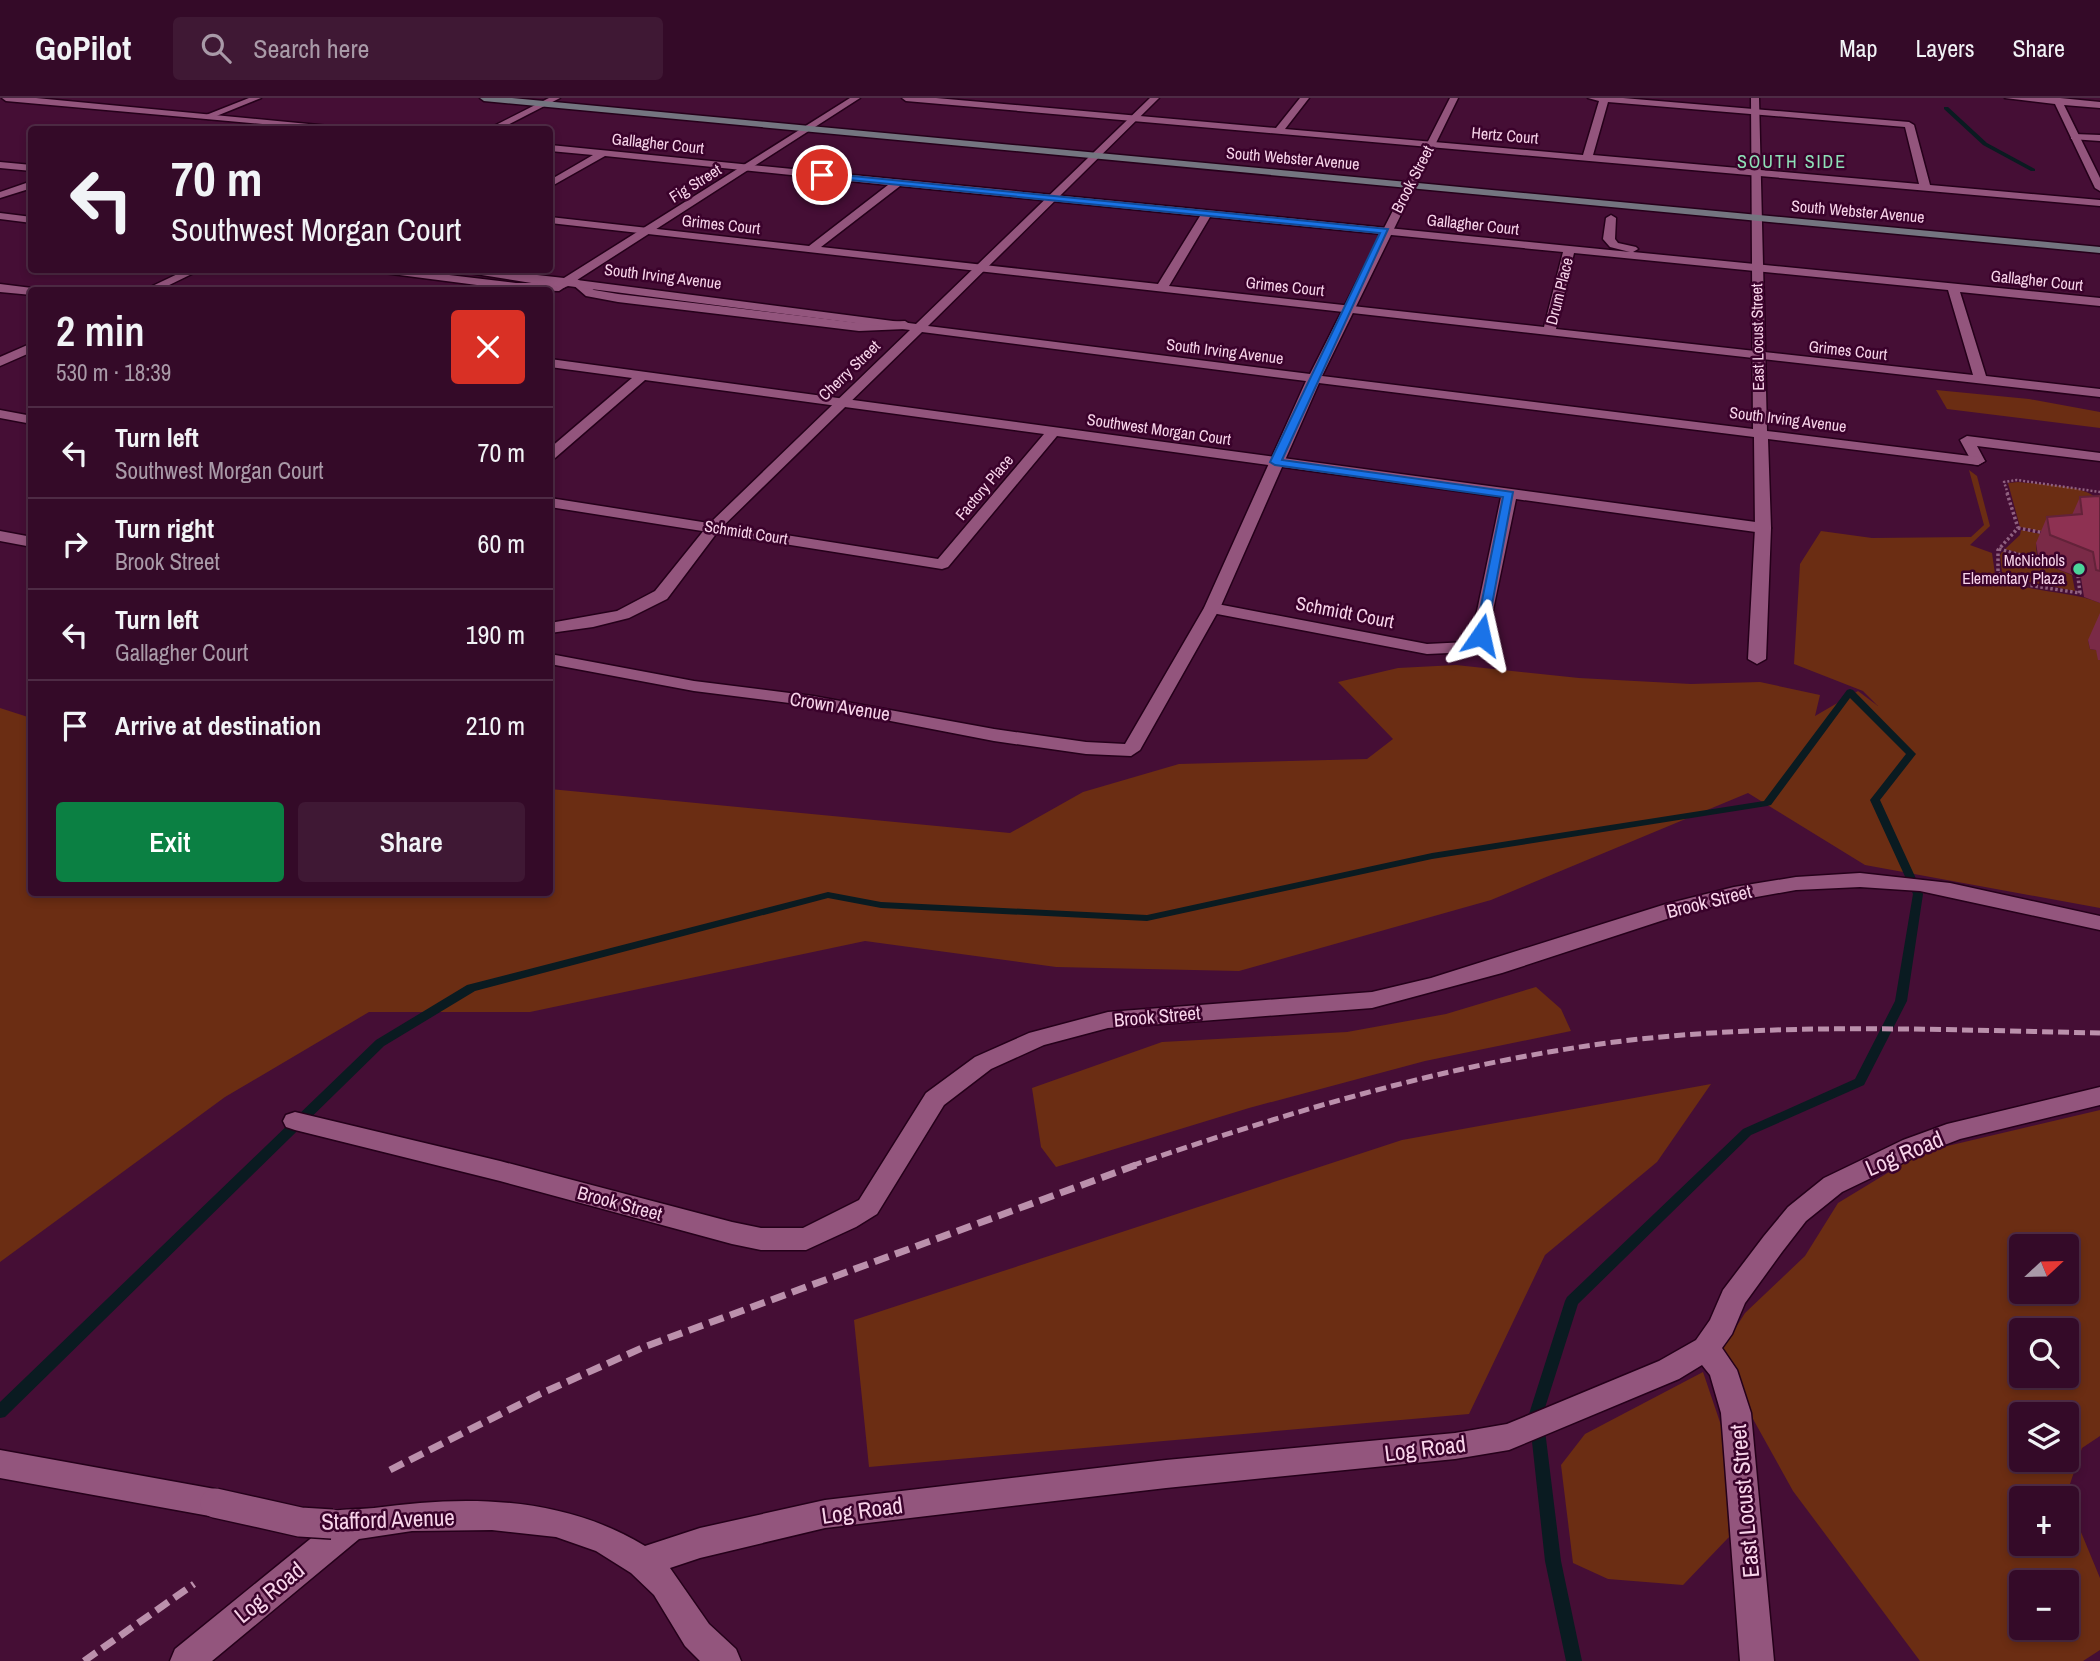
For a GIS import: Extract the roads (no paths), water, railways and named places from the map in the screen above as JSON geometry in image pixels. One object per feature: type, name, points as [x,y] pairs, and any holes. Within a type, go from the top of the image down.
[{"type":"street","points":[[6,98],[206,117],[233,116],[314,126]]},
{"type":"street","points":[[206,117],[257,98]]},
{"type":"street","name":"South Webster Avenue","points":[[484,98],[2100,250]]},
{"type":"street","points":[[497,126],[556,98]]},
{"type":"street","name":"Fig Street","points":[[563,286],[856,98]]},
{"type":"street","name":"Hertz Court","points":[[906,98],[2100,203]]},
{"type":"street","points":[[995,105],[1005,98]]},
{"type":"street","name":"Cherry Street","points":[[553,627],[620,614],[652,602],[674,579],[714,527],[839,404],[912,326],[1054,197],[1155,98]]},
{"type":"street","points":[[1278,131],[1305,98]]},
{"type":"street","name":"Brook Street","points":[[1130,750],[1212,608],[1275,462],[1347,309],[1454,98]]},
{"type":"street","points":[[1592,98],[1754,104],[1909,125],[1925,187]]},
{"type":"street","points":[[2009,98],[2100,105]]},
{"type":"street","points":[[1587,158],[1604,99]]},
{"type":"street","points":[[2057,100],[2100,188]]},
{"type":"street","name":"East Locust Street","points":[[1754,104],[1763,528],[1758,659]]},
{"type":"street","points":[[2074,136],[2100,138]]},
{"type":"street","name":"Gallagher Court","points":[[553,148],[1569,249],[1756,264],[1953,288],[2100,302]]},
{"type":"street","points":[[553,182],[604,153]]},
{"type":"street","points":[[0,165],[28,168]]},
{"type":"street","points":[[811,249],[897,183]]},
{"type":"street","points":[[0,195],[28,185]]},
{"type":"street","points":[[1161,289],[1208,212]]},
{"type":"street","points":[[0,216],[28,220]]},
{"type":"street","points":[[1611,218],[1609,239],[1622,247],[1756,264]]},
{"type":"street","name":"Grimes Court","points":[[553,220],[2100,393]]},
{"type":"street","name":"Drum Place","points":[[1549,332],[1569,249]]},
{"type":"street","points":[[157,287],[187,273]]},
{"type":"street","points":[[407,273],[516,287],[563,286]]},
{"type":"street","name":"South Irving Avenue","points":[[487,273],[563,286],[912,326],[940,332],[1978,461],[1967,440],[2100,457]]},
{"type":"street","points":[[0,288],[28,292]]},
{"type":"street","points":[[1953,288],[1981,380]]},
{"type":"street","points":[[0,362],[28,349]]},
{"type":"street","name":"Southwest Morgan Court","points":[[553,363],[1763,528]]},
{"type":"street","points":[[553,452],[642,376]]},
{"type":"street","points":[[0,414],[28,419]]},
{"type":"street","name":"Factory Place","points":[[942,564],[1053,432]]},
{"type":"street","name":"Schmidt Court","points":[[1212,608],[1427,649],[1471,647],[1481,635],[1509,494]]},
{"type":"street","name":"Schmidt Court","points":[[553,502],[942,564]]},
{"type":"street","points":[[0,537],[28,541]]},
{"type":"street","name":"Crown Avenue","points":[[553,660],[694,686],[814,701],[994,735],[1086,748],[1130,750]]},
{"type":"street","name":"Brook Street","points":[[295,1121],[500,1171],[732,1233],[761,1239],[806,1239],[868,1207],[935,1099],[959,1078],[1005,1052],[1071,1029],[1126,1018],[1396,996],[1508,965],[1605,929],[1712,898],[1783,885],[1859,880],[1888,881],[1938,888],[2100,923]]},
{"type":"street","name":"Log Road","points":[[642,1562],[700,1542],[825,1514],[1166,1474],[1455,1446],[1509,1437],[1669,1370],[1706,1348],[1722,1326],[1733,1298],[1773,1244],[1797,1214],[1833,1185],[1912,1147],[1956,1131],[2100,1096]]},
{"type":"street","name":"East Locust Street","points":[[1706,1348],[1723,1370],[1736,1413],[1757,1661]]},
{"type":"street","name":"Stafford Avenue","points":[[0,1464],[215,1503],[300,1522],[342,1524],[412,1517],[492,1516],[556,1522],[605,1539],[642,1562],[665,1584],[697,1634],[724,1661]]},
{"type":"street","name":"Log Road","points":[[187,1661],[342,1524]]},
{"type":"waterway","points":[[1946,108],[1985,144],[2033,170]]},
{"type":"waterway","points":[[0,1412],[380,1043],[471,988],[828,895],[881,905],[1147,918],[1432,856],[1767,803],[1850,692],[1911,754],[1875,800],[1918,894],[1901,1001],[1860,1082],[1747,1132],[1572,1301],[1536,1414],[1553,1561],[1574,1661]]},
{"type":"railway","points":[[1131,1166],[1252,1126],[1436,1075],[1560,1050],[1623,1041],[1802,1029],[2100,1033]]},
{"type":"railway","points":[[390,1470],[540,1394],[644,1347],[1136,1165]]},
{"type":"railway","points":[[84,1661],[194,1584]]},
{"type":"place","name":"McNichols Elementary Plaza","points":[[2079,569]]},
{"type":"district","name":"SOUTH SIDE","points":[[1792,161]]}]
